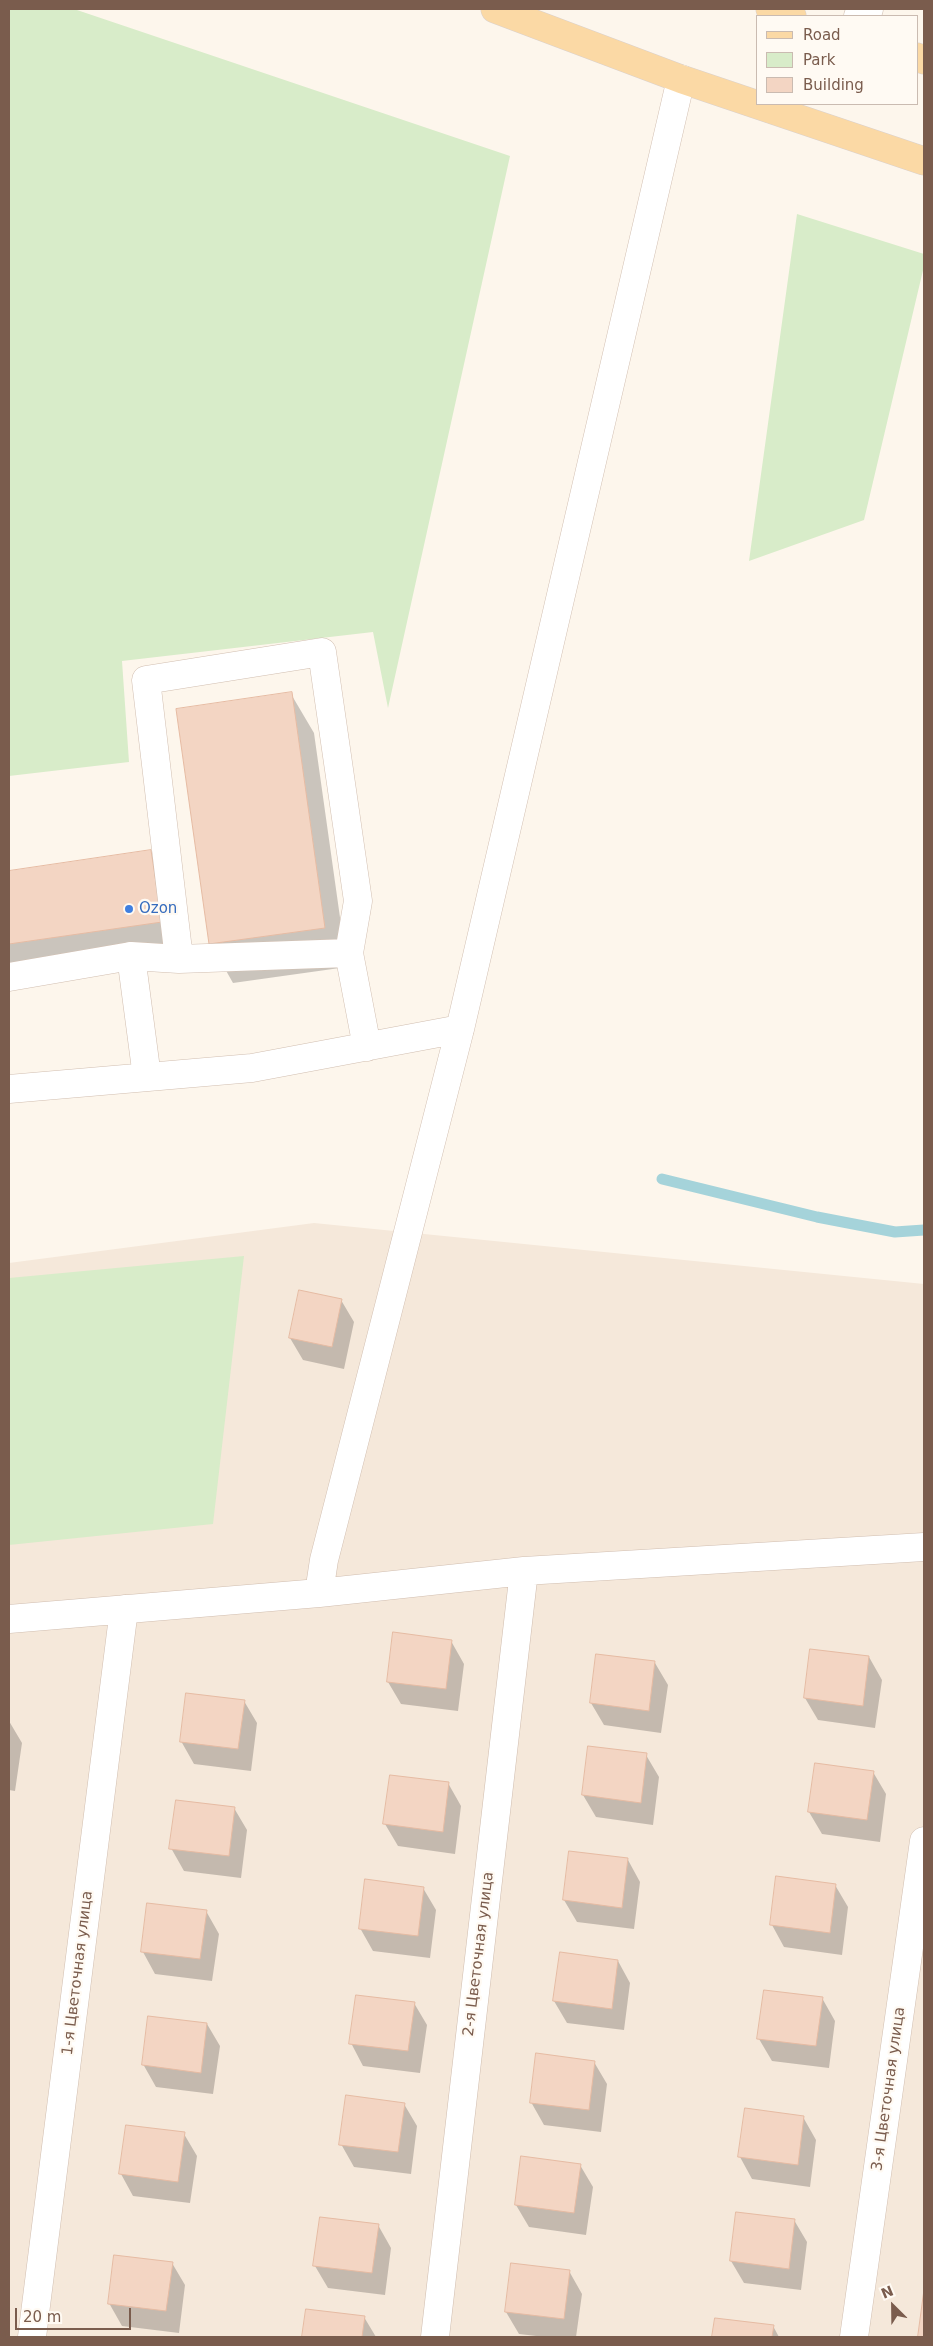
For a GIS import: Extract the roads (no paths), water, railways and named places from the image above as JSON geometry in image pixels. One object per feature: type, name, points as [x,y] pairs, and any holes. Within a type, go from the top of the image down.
[{"type":"main road","points":[[495,9],[681,79],[756,104]]},
{"type":"main road","points":[[770,9],[789,15]]},
{"type":"main road","points":[[758,105],[924,161]]},
{"type":"street","points":[[319,1594],[324,1560],[460,1029],[681,79]]},
{"type":"street","points":[[179,959],[146,680],[322,652],[358,902],[349,953],[367,1047]]},
{"type":"street","points":[[9,977],[131,956],[179,959],[349,953]]},
{"type":"street","points":[[131,956],[147,1077]]},
{"type":"street","points":[[9,1089],[252,1068],[460,1029]]},
{"type":"street","points":[[9,1619],[319,1594],[524,1571],[924,1547]]},
{"type":"street","name":"2-я Цветочная улица","points":[[434,2337],[524,1571]]},
{"type":"street","name":"1-я Цветочная улица","points":[[32,2337],[124,1609]]},
{"type":"street","name":"3-я Цветочная улица","points":[[854,2337],[924,1841]]},
{"type":"waterway","points":[[662,1179],[817,1217],[895,1232],[924,1230]]},
{"type":"place","name":"Ozon","points":[[129,909]]}]
